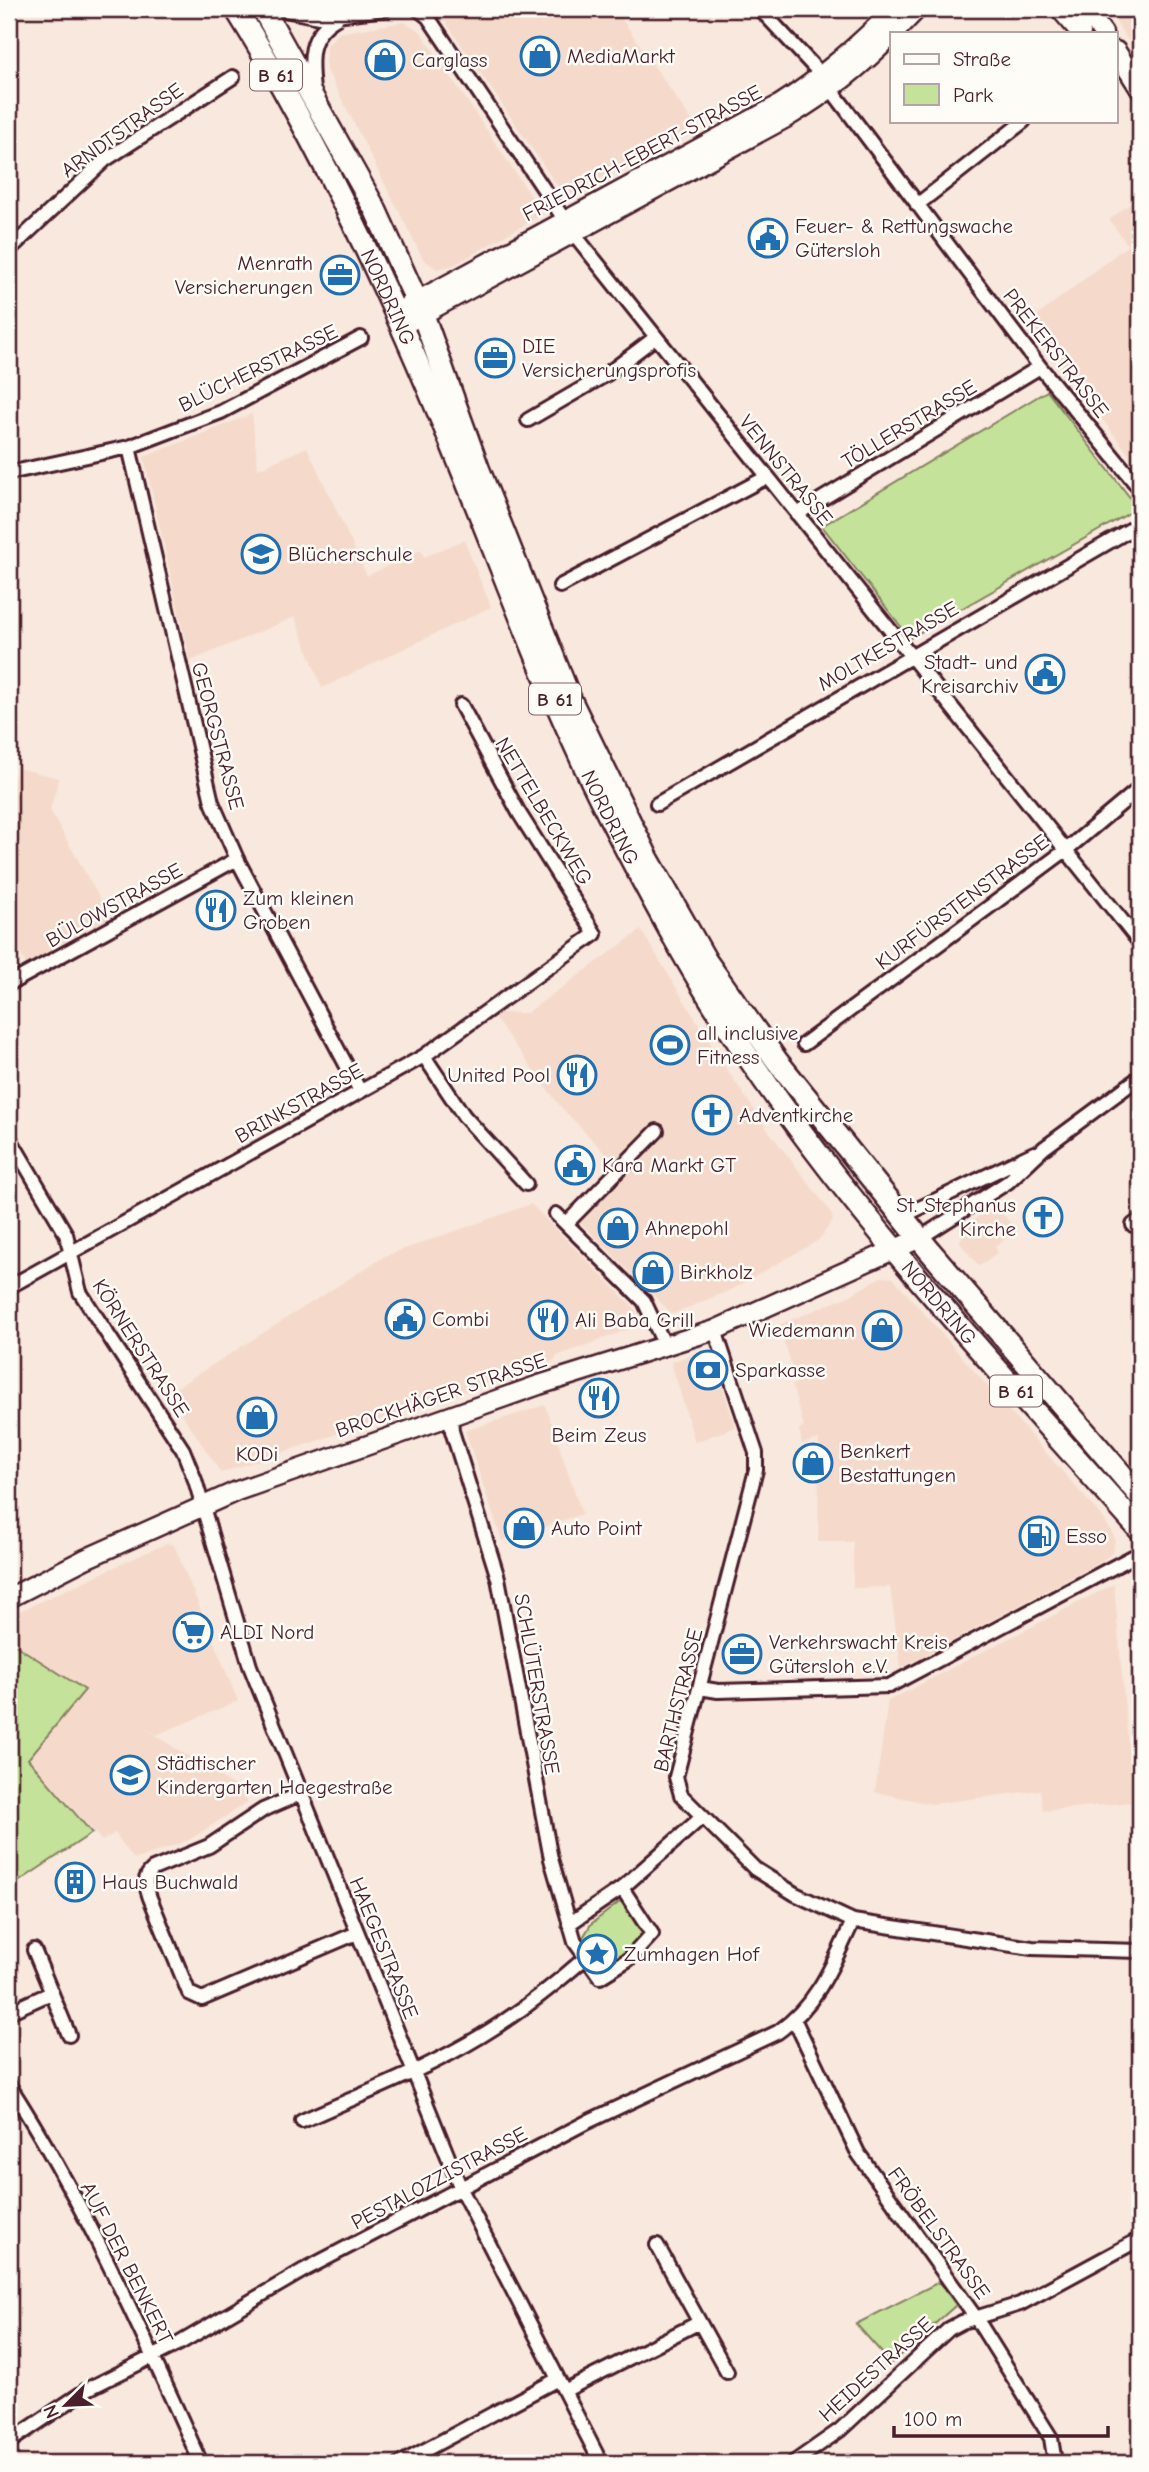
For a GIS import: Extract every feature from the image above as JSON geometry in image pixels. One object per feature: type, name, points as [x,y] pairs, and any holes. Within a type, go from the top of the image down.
[{"type":"main road","name":"NORDRING","points":[[236,9],[314,142],[398,320],[557,705],[635,866],[692,968],[746,1054],[876,1228],[1140,1530]]},
{"type":"main road","name":"NORDRING","points":[[263,9],[375,209],[420,308],[528,598],[570,699],[648,859],[726,992],[777,1061],[920,1238],[1140,1496]]},
{"type":"main road","name":"FRIEDRICH-EBERT-STRASSE","points":[[398,320],[569,227],[786,118],[826,84],[895,9]]},
{"type":"main road","name":"FRIEDRICH-EBERT-STRASSE","points":[[895,32],[917,9]]},
{"type":"main road","points":[[1060,9],[1080,32]]},
{"type":"main road","points":[[1085,9],[1102,32]]},
{"type":"main road","name":"FRIEDRICH-EBERT-STRASSE","points":[[826,84],[863,66],[890,37]]},
{"type":"main road","points":[[1118,54],[1140,89]]},
{"type":"main road","points":[[1118,74],[1140,98]]},
{"type":"main road","points":[[876,1228],[903,1216]]},
{"type":"main road","name":"BROCKHÄGER STRASSE","points":[[9,1598],[64,1569],[202,1506],[451,1415],[715,1331],[920,1238]]},
{"type":"street","points":[[280,9],[319,17],[385,9]]},
{"type":"street","name":"VENNSTRASSE","points":[[416,9],[428,17],[569,227],[1140,943]]},
{"type":"street","name":"PREKERSTRASSE","points":[[760,9],[826,84],[1041,368],[1140,489]]},
{"type":"street","points":[[314,97],[312,45],[326,24],[341,15]]},
{"type":"street","name":"ARNDTSTRASSE","points":[[9,250],[105,160],[233,77]]},
{"type":"street","points":[[913,200],[1023,122]]},
{"type":"street","points":[[528,420],[607,374],[656,337]]},
{"type":"street","name":"BLÜCHERSTRASSE","points":[[9,473],[129,447],[221,412],[361,338]]},
{"type":"street","name":"TÖLLERSTRASSE","points":[[797,514],[1041,368]]},
{"type":"street","name":"GEORGSTRASSE","points":[[129,447],[212,802],[237,859],[360,1091]]},
{"type":"street","points":[[559,586],[767,477]]},
{"type":"street","name":"MOLTKESTRASSE","points":[[657,803],[1140,524]]},
{"type":"street","name":"NETTELBECKWEG","points":[[461,705],[519,813],[595,934]]},
{"type":"street","name":"KURFÜRSTENSTRASSE","points":[[804,1044],[1066,850],[1140,788]]},
{"type":"street","name":"BÜLOWSTRASSE","points":[[9,984],[237,859]]},
{"type":"street","name":"BRINKSTRASSE","points":[[9,1287],[424,1056],[595,934]]},
{"type":"street","points":[[424,1056],[464,1116],[526,1184]]},
{"type":"street","points":[[920,1238],[1008,1182],[1044,1148],[1140,1077]]},
{"type":"street","points":[[657,1131],[561,1219],[644,1301],[666,1348]]},
{"type":"street","name":"KÖRNERSTRASSE","points":[[9,1137],[66,1234],[80,1292],[183,1450],[202,1506]]},
{"type":"street","points":[[903,1216],[1044,1148]]},
{"type":"street","name":"BARTHSTRASSE","points":[[715,1331],[756,1453],[756,1470],[676,1777],[681,1794],[747,1861],[775,1882],[853,1921],[1032,1948],[1140,1951]]},
{"type":"street","name":"SCHLÜTERSTRASSE","points":[[451,1415],[452,1431],[498,1578],[540,1808],[569,1924],[584,1959]]},
{"type":"street","name":"HAEGESTRASSE","points":[[202,1506],[250,1666],[461,2189],[601,2463]]},
{"type":"street","points":[[700,1688],[718,1691],[889,1686],[1140,1553]]},
{"type":"street","points":[[300,1794],[264,1810],[209,1846],[153,1869],[146,1874],[145,1883],[150,1898],[189,1993],[202,1999],[357,1933]]},
{"type":"street","points":[[569,1924],[622,1888],[702,1817]]},
{"type":"street","points":[[302,2121],[414,2071],[481,2036],[527,2005],[584,1959],[600,1978],[605,1977],[651,1939],[652,1934],[622,1888]]},
{"type":"street","name":"PESTALOZZISTRASSE","points":[[9,2442],[88,2389],[153,2356],[304,2270],[587,2122],[778,2032],[795,2021],[823,1988],[853,1921]]},
{"type":"street","points":[[34,1950],[69,2035]]},
{"type":"street","points":[[9,2012],[51,1993]]},
{"type":"street","name":"FRÖBELSTRASSE","points":[[795,2021],[858,2154],[976,2318],[1051,2438],[1055,2463]]},
{"type":"street","name":"AUF DER BENKERT","points":[[9,2085],[45,2144],[153,2356],[201,2463]]},
{"type":"street","name":"HEIDESTRASSE","points":[[793,2463],[840,2430],[949,2329],[1020,2304],[1140,2239]]},
{"type":"street","points":[[657,2245],[727,2372]]},
{"type":"street","points":[[401,2463],[698,2323]]},
{"type":"shaded area","points":[[437,9],[615,9],[698,130],[565,197]]},
{"type":"shaded area","points":[[1107,9],[1140,9],[1140,57],[1126,37]]},
{"type":"shaded area","points":[[404,22],[420,31],[543,214],[454,265],[437,269],[423,259],[326,68],[327,45],[339,33]]},
{"type":"shaded area","points":[[1140,196],[1140,469],[1029,322],[1128,245],[1109,220]]},
{"type":"shaded area","name":"Blücherschule","points":[[252,414],[258,469],[307,447],[367,576],[421,550],[424,557],[464,540],[491,607],[322,688],[295,617],[190,661],[144,457]]},
{"type":"shaded area","points":[[17,768],[59,778],[50,810],[110,917],[26,964],[9,932],[9,801]]},
{"type":"shaded area","points":[[641,930],[721,1061],[768,1130],[830,1211],[833,1220],[819,1240],[731,1290],[672,1314],[571,1213],[617,1166],[560,1106],[494,1017],[499,1013],[527,1013]]},
{"type":"shaded area","points":[[531,1204],[635,1309],[638,1319],[635,1327],[559,1355],[552,1362],[221,1473],[168,1393],[385,1256]]},
{"type":"shaded area","points":[[996,1204],[1016,1231],[995,1247],[998,1252],[979,1266],[960,1243],[964,1227]]},
{"type":"shaded area","points":[[881,1277],[893,1278],[1104,1519],[1115,1538],[1113,1552],[1099,1563],[901,1668],[890,1587],[853,1588],[853,1542],[818,1542],[819,1439],[802,1444],[799,1429],[804,1427],[792,1385],[797,1383],[779,1325],[849,1296]]},
{"type":"shaded area","points":[[700,1352],[714,1358],[735,1427],[695,1442],[671,1362]]},
{"type":"shaded area","points":[[545,1405],[582,1514],[502,1541],[465,1431]]},
{"type":"shaded area","points":[[167,1543],[174,1545],[238,1701],[156,1735],[141,1726],[242,1791],[248,1802],[189,1840],[137,1859],[132,1857],[115,1833],[102,1841],[29,1759],[85,1690],[9,1641],[9,1616]]},
{"type":"shaded area","points":[[1114,1584],[1133,1802],[1043,1811],[1040,1790],[932,1804],[875,1792],[888,1701]]},
{"type":"green space","points":[[1047,391],[1138,508],[910,638],[822,526]]},
{"type":"green space","points":[[9,1641],[85,1690],[28,1759],[92,1833],[9,1888]]},
{"type":"green space","points":[[621,1901],[627,1905],[648,1936],[604,1971],[600,1970],[581,1941],[591,1924]]},
{"type":"green space","points":[[939,2282],[956,2305],[891,2363],[856,2324]]},
{"type":"place","name":"MediaMarkt","points":[[540,56]]},
{"type":"place","name":"Carglass","points":[[385,60]]},
{"type":"place","name":"Feuer- & Rettungswache Gütersloh","points":[[768,238]]},
{"type":"place","name":"Menrath Versicherungen","points":[[340,275]]},
{"type":"place","name":"DIE Versicherungsprofis","points":[[495,358]]},
{"type":"place","name":"Blücherschule","points":[[261,554]]},
{"type":"place","name":"Stadt- und Kreisarchiv","points":[[1045,674]]},
{"type":"place","name":"Zum kleinen Groben","points":[[216,910]]},
{"type":"place","name":"all inclusive Fitness","points":[[670,1045]]},
{"type":"place","name":"United Pool","points":[[577,1075]]},
{"type":"place","name":"Adventkirche","points":[[712,1115]]},
{"type":"place","name":"Kara Markt GT","points":[[575,1165]]},
{"type":"place","name":"St. Stephanus Kirche","points":[[1043,1217]]},
{"type":"place","name":"Ahnepohl","points":[[618,1228]]},
{"type":"place","name":"Birkholz","points":[[653,1272]]},
{"type":"place","name":"Combi","points":[[405,1319]]},
{"type":"place","name":"Ali Baba Grill","points":[[548,1320]]},
{"type":"place","name":"Wiedemann","points":[[882,1330]]},
{"type":"place","name":"Sparkasse","points":[[708,1370]]},
{"type":"place","name":"Beim Zeus","points":[[599,1398]]},
{"type":"place","name":"KODi","points":[[257,1417]]},
{"type":"place","name":"Benkert Bestattungen","points":[[813,1463]]},
{"type":"place","name":"Auto Point","points":[[524,1528]]},
{"type":"place","name":"Esso","points":[[1039,1536]]},
{"type":"place","name":"ALDI Nord","points":[[193,1632]]},
{"type":"place","name":"Verkehrswacht Kreis Gütersloh e.V.","points":[[742,1654]]},
{"type":"place","name":"Städtischer Kindergarten Haegestraße","points":[[130,1775]]},
{"type":"place","name":"Haus Buchwald","points":[[75,1882]]},
{"type":"place","name":"Zumhagen Hof","points":[[597,1954]]}]
